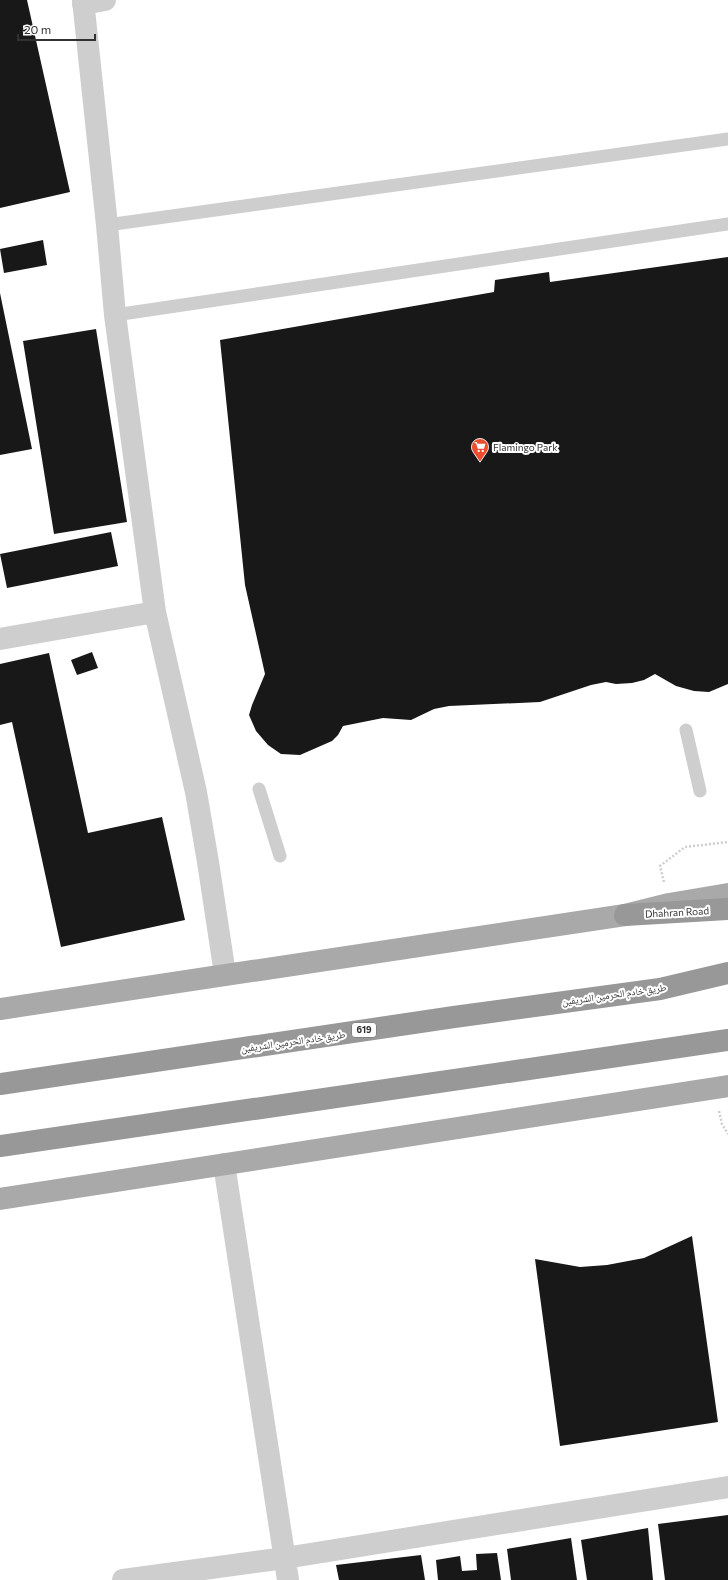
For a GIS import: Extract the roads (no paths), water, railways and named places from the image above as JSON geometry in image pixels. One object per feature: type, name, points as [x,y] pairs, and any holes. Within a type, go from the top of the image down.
[{"type":"highway","name":"Dhahran Road","points":[[625,914],[728,909]]},
{"type":"highway","name":"طريق خادم الحرمين الشريفين","points":[[0,1084],[660,988],[728,973]]},
{"type":"highway","points":[[0,1146],[728,1040]]},
{"type":"main road","points":[[0,1009],[625,914],[669,904],[728,894]]},
{"type":"main road","points":[[0,1199],[728,1086]]},
{"type":"street","points":[[105,0],[83,2],[115,315],[155,612],[196,792],[225,974]]},
{"type":"street","points":[[0,639],[155,612]]},
{"type":"street","points":[[224,1164],[288,1580]]},
{"type":"street","points":[[123,1580],[285,1558],[728,1487]]},
{"type":"lane","points":[[107,225],[728,139]]},
{"type":"lane","points":[[115,315],[728,224]]},
{"type":"lane","points":[[686,730],[700,791]]},
{"type":"lane","points":[[259,790],[280,856]]},
{"type":"place","name":"Flamingo Park","points":[[480,462]]}]
